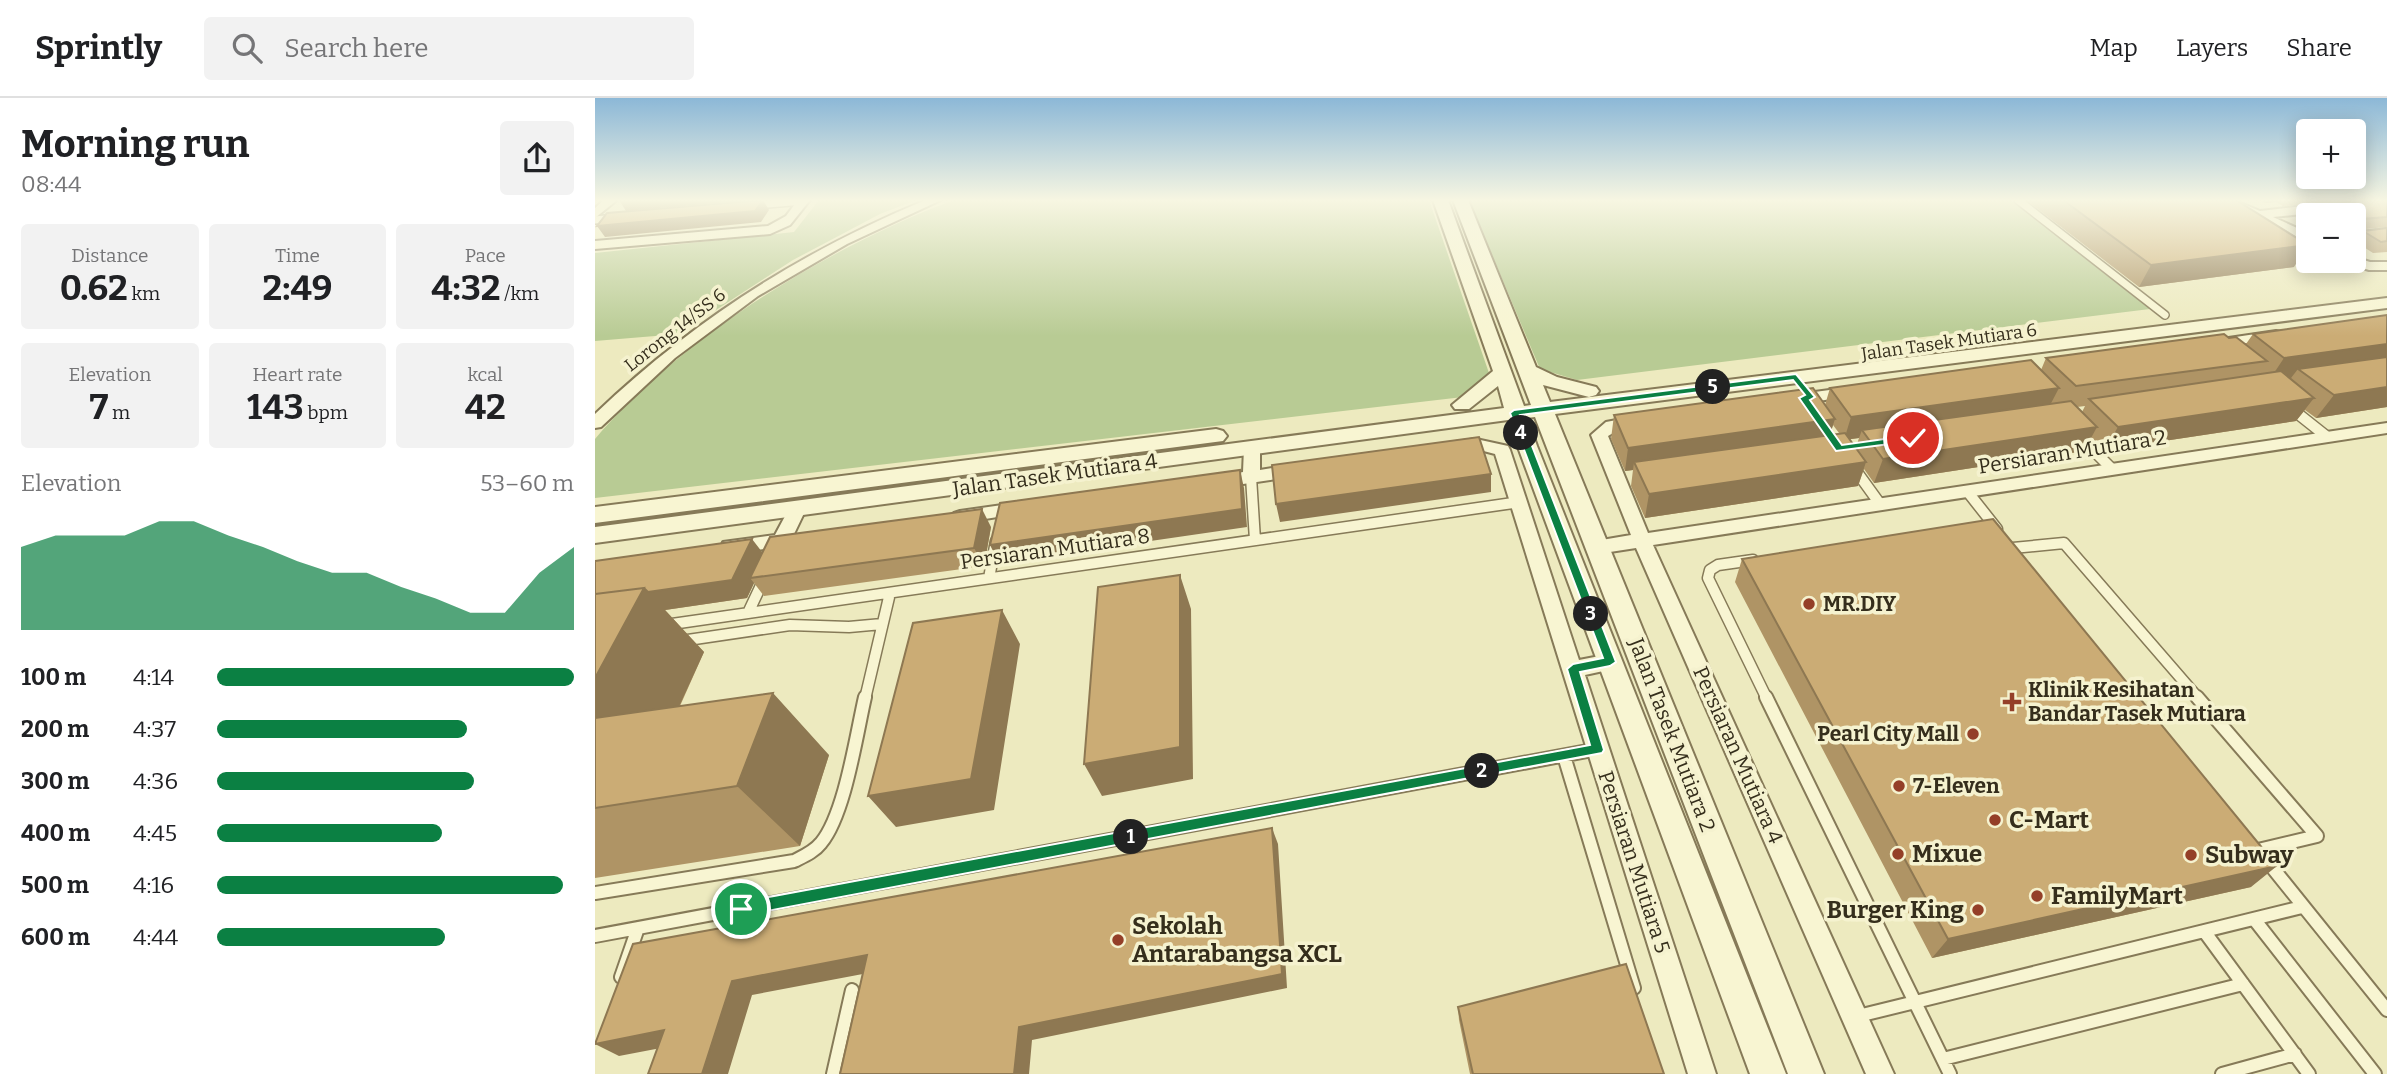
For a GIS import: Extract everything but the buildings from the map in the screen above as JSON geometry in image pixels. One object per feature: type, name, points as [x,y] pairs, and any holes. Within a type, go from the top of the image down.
[{"type":"street","name":"Lorong 14/SS 6","points":[[595,423],[681,345],[766,286],[837,246]]},
{"type":"street","name":"Jalan Tasek Mutiara 2","points":[[1457,246],[1513,407],[1514,448],[1731,930],[1806,1074]]},
{"type":"street","name":"Jalan Tasek Mutiara 2","points":[[1478,246],[1653,682],[1731,930],[1768,1074]]},
{"type":"street","name":"Jalan Tasek Mutiara 6","points":[[1513,407],[1546,413],[1586,398],[1987,337],[2387,288]]},
{"type":"street","name":"Jalan Tasek Mutiara 6","points":[[1586,398],[1796,377],[2000,352],[2208,343],[2387,303]]},
{"type":"street","points":[[2208,343],[2295,333]]},
{"type":"street","points":[[1987,337],[2000,352]]},
{"type":"street","points":[[1529,371],[1586,398]]},
{"type":"street","points":[[1436,450],[1476,444],[1514,448],[1513,434],[1466,413],[1503,372]]},
{"type":"street","points":[[1796,377],[1809,401]]},
{"type":"street","points":[[1777,402],[1809,401],[1865,390]]},
{"type":"street","points":[[1546,413],[1586,398]]},
{"type":"street","name":"Jalan Tasek Mutiara 4","points":[[595,535],[797,509],[1021,470],[1513,407]]},
{"type":"street","name":"Jalan Tasek Mutiara 4","points":[[595,515],[1252,448],[1466,413]]},
{"type":"street","name":"Persiaran Mutiara 4","points":[[1656,419],[1615,424],[1604,429],[1599,435],[1624,479],[1642,540],[1880,1074]]},
{"type":"street","name":"Persiaran Mutiara 2","points":[[1597,547],[2387,428]]},
{"type":"street","points":[[1251,477],[1252,448]]},
{"type":"street","name":"Persiaran Mutiara 5","points":[[1514,448],[1520,502],[1702,1074]]},
{"type":"street","points":[[1195,485],[1317,467]]},
{"type":"street","points":[[947,519],[1043,506]]},
{"type":"street","points":[[779,546],[797,509]]},
{"type":"street","points":[[715,549],[779,546],[810,537]]},
{"type":"street","points":[[1573,669],[1610,662]]},
{"type":"lane","points":[[2077,246],[2165,314]]},
{"type":"lane","points":[[2285,404],[2326,436]]},
{"type":"lane","points":[[2077,434],[2112,469]]},
{"type":"lane","points":[[1848,460],[1880,504]]},
{"type":"lane","points":[[1251,477],[1255,540]]},
{"type":"lane","points":[[1967,491],[2022,559]]},
{"type":"lane","name":"Persiaran Mutiara 8","points":[[659,626],[1520,502]]},
{"type":"lane","points":[[989,578],[1002,511]]},
{"type":"lane","points":[[1978,525],[1992,523]]},
{"type":"lane","points":[[2013,548],[2064,543],[2317,836],[2258,849]]},
{"type":"lane","points":[[1759,559],[1718,565],[1710,570],[1708,578],[1950,1074]]},
{"type":"lane","points":[[748,613],[771,565]]},
{"type":"lane","points":[[595,893],[794,861],[812,854],[825,841],[837,814],[890,593]]},
{"type":"lane","points":[[666,643],[790,625],[849,627],[882,624]]},
{"type":"lane","points":[[595,936],[1598,750]]},
{"type":"lane","points":[[1564,756],[1634,988]]},
{"type":"lane","points":[[2249,839],[2387,1010]]},
{"type":"lane","points":[[1854,1017],[2302,907]]},
{"type":"lane","points":[[2254,919],[2375,1074]]},
{"type":"lane","points":[[617,989],[638,928]]},
{"type":"lane","points":[[2204,931],[2309,1074]]},
{"type":"lane","points":[[1943,1059],[2243,984]]},
{"type":"lane","points":[[833,1074],[852,990]]},
{"type":"lane","points":[[2222,1074],[2295,1054]]},
{"type":"green space","points":[[666,246],[820,246],[793,260],[679,334],[595,341],[595,253]]},
{"type":"green space","points":[[852,246],[1445,246],[1489,373],[1463,397],[595,498],[595,439],[631,401],[671,365],[714,331],[808,269]]},
{"type":"green space","points":[[1488,246],[2069,246],[2150,309],[1577,380],[1540,369]]},
{"type":"place","name":"MR.DIY","points":[[1809,604]]},
{"type":"place","name":"Klinik Kesihatan Bandar Tasek Mutiara","points":[[2012,702]]},
{"type":"place","name":"Pearl City Mall","points":[[1973,734]]},
{"type":"place","name":"7-Eleven","points":[[1899,786]]},
{"type":"place","name":"C-Mart","points":[[1995,820]]},
{"type":"place","name":"Mixue","points":[[1898,854]]},
{"type":"place","name":"Subway","points":[[2191,855]]},
{"type":"place","name":"FamilyMart","points":[[2037,896]]},
{"type":"place","name":"Burger King","points":[[1978,910]]},
{"type":"place","name":"Sekolah Antarabangsa XCL","points":[[1118,940]]},
{"type":"route","points":[[741,909],[1598,750],[1573,669],[1610,662],[1514,413],[1796,377],[1811,397],[1804,398],[1840,448],[1913,438]]}]
